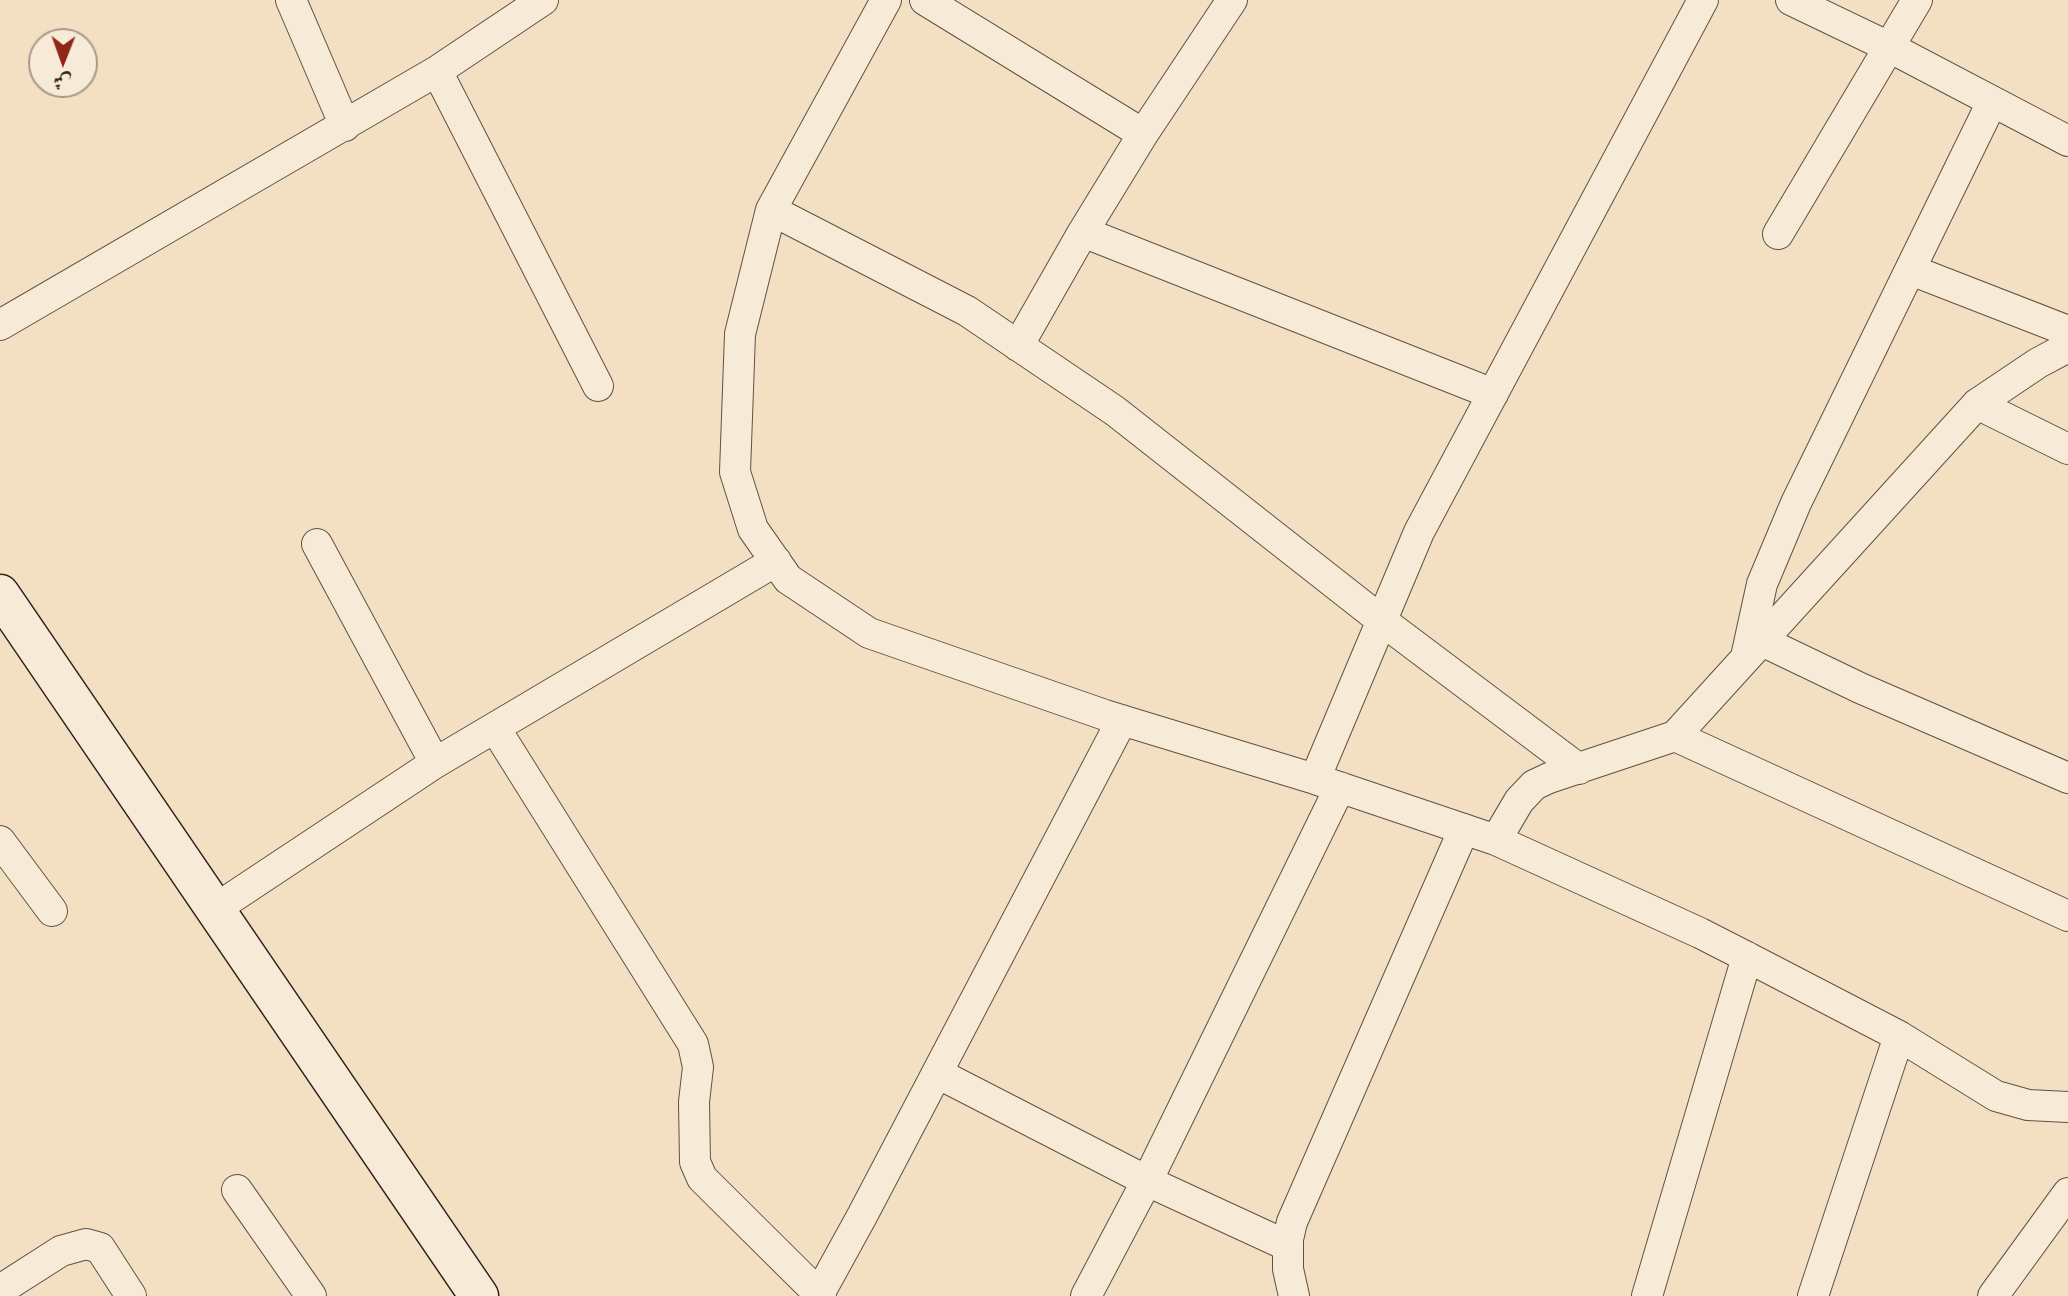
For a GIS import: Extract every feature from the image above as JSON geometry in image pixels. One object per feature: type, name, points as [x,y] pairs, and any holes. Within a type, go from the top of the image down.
[{"type":"street","points":[[291,0],[345,126]]},
{"type":"street","points":[[0,325],[437,71],[543,0]]},
{"type":"street","points":[[886,0],[771,210],[740,334],[735,472],[753,529],[788,579],[869,633],[1122,720],[1328,783],[1496,840],[1747,957],[1899,1036],[1996,1096],[2028,1105],[2068,1108]]},
{"type":"street","points":[[925,0],[1143,134]]},
{"type":"street","points":[[1018,346],[1143,134],[1232,0]]},
{"type":"street","points":[[1086,1296],[1147,1181],[1328,783],[1381,620],[1419,532],[1703,0]]},
{"type":"street","points":[[1791,0],[1889,47],[2068,141]]},
{"type":"street","points":[[1778,234],[1917,0]]},
{"type":"street","points":[[437,71],[598,386]]},
{"type":"street","points":[[1754,650],[1762,584],[1796,503],[1992,102]]},
{"type":"street","points":[[771,210],[967,311],[1115,411],[1381,620],[1579,769]]},
{"type":"street","points":[[1083,232],[1493,394]]},
{"type":"street","points":[[1911,270],[2068,331]]},
{"type":"street","points":[[1496,840],[1519,801],[1534,785],[1675,736],[1977,404],[2038,363],[2068,347]]},
{"type":"street","points":[[1977,404],[2068,449]]},
{"type":"street","points":[[317,544],[435,763]]},
{"type":"street","points":[[215,909],[435,763],[776,561]]},
{"type":"street","points":[[0,594],[479,1296]]},
{"type":"street","points":[[1754,650],[1860,688],[2068,778]]},
{"type":"street","points":[[495,727],[693,1044],[698,1067],[694,1102],[695,1162],[702,1178],[819,1295],[1122,720]]},
{"type":"street","points":[[1675,736],[2068,916]]},
{"type":"street","points":[[1294,1296],[1288,1269],[1292,1222],[1464,829]]},
{"type":"street","points":[[0,841],[52,911]]},
{"type":"street","points":[[1647,1296],[1747,957]]},
{"type":"street","points":[[1814,1296],[1899,1036]]},
{"type":"street","points":[[937,1073],[1147,1181],[1288,1246]]},
{"type":"street","points":[[237,1190],[311,1296]]},
{"type":"street","points":[[1993,1296],[2068,1193]]},
{"type":"street","points":[[0,1290],[61,1251],[86,1244],[100,1248],[131,1296]]}]
